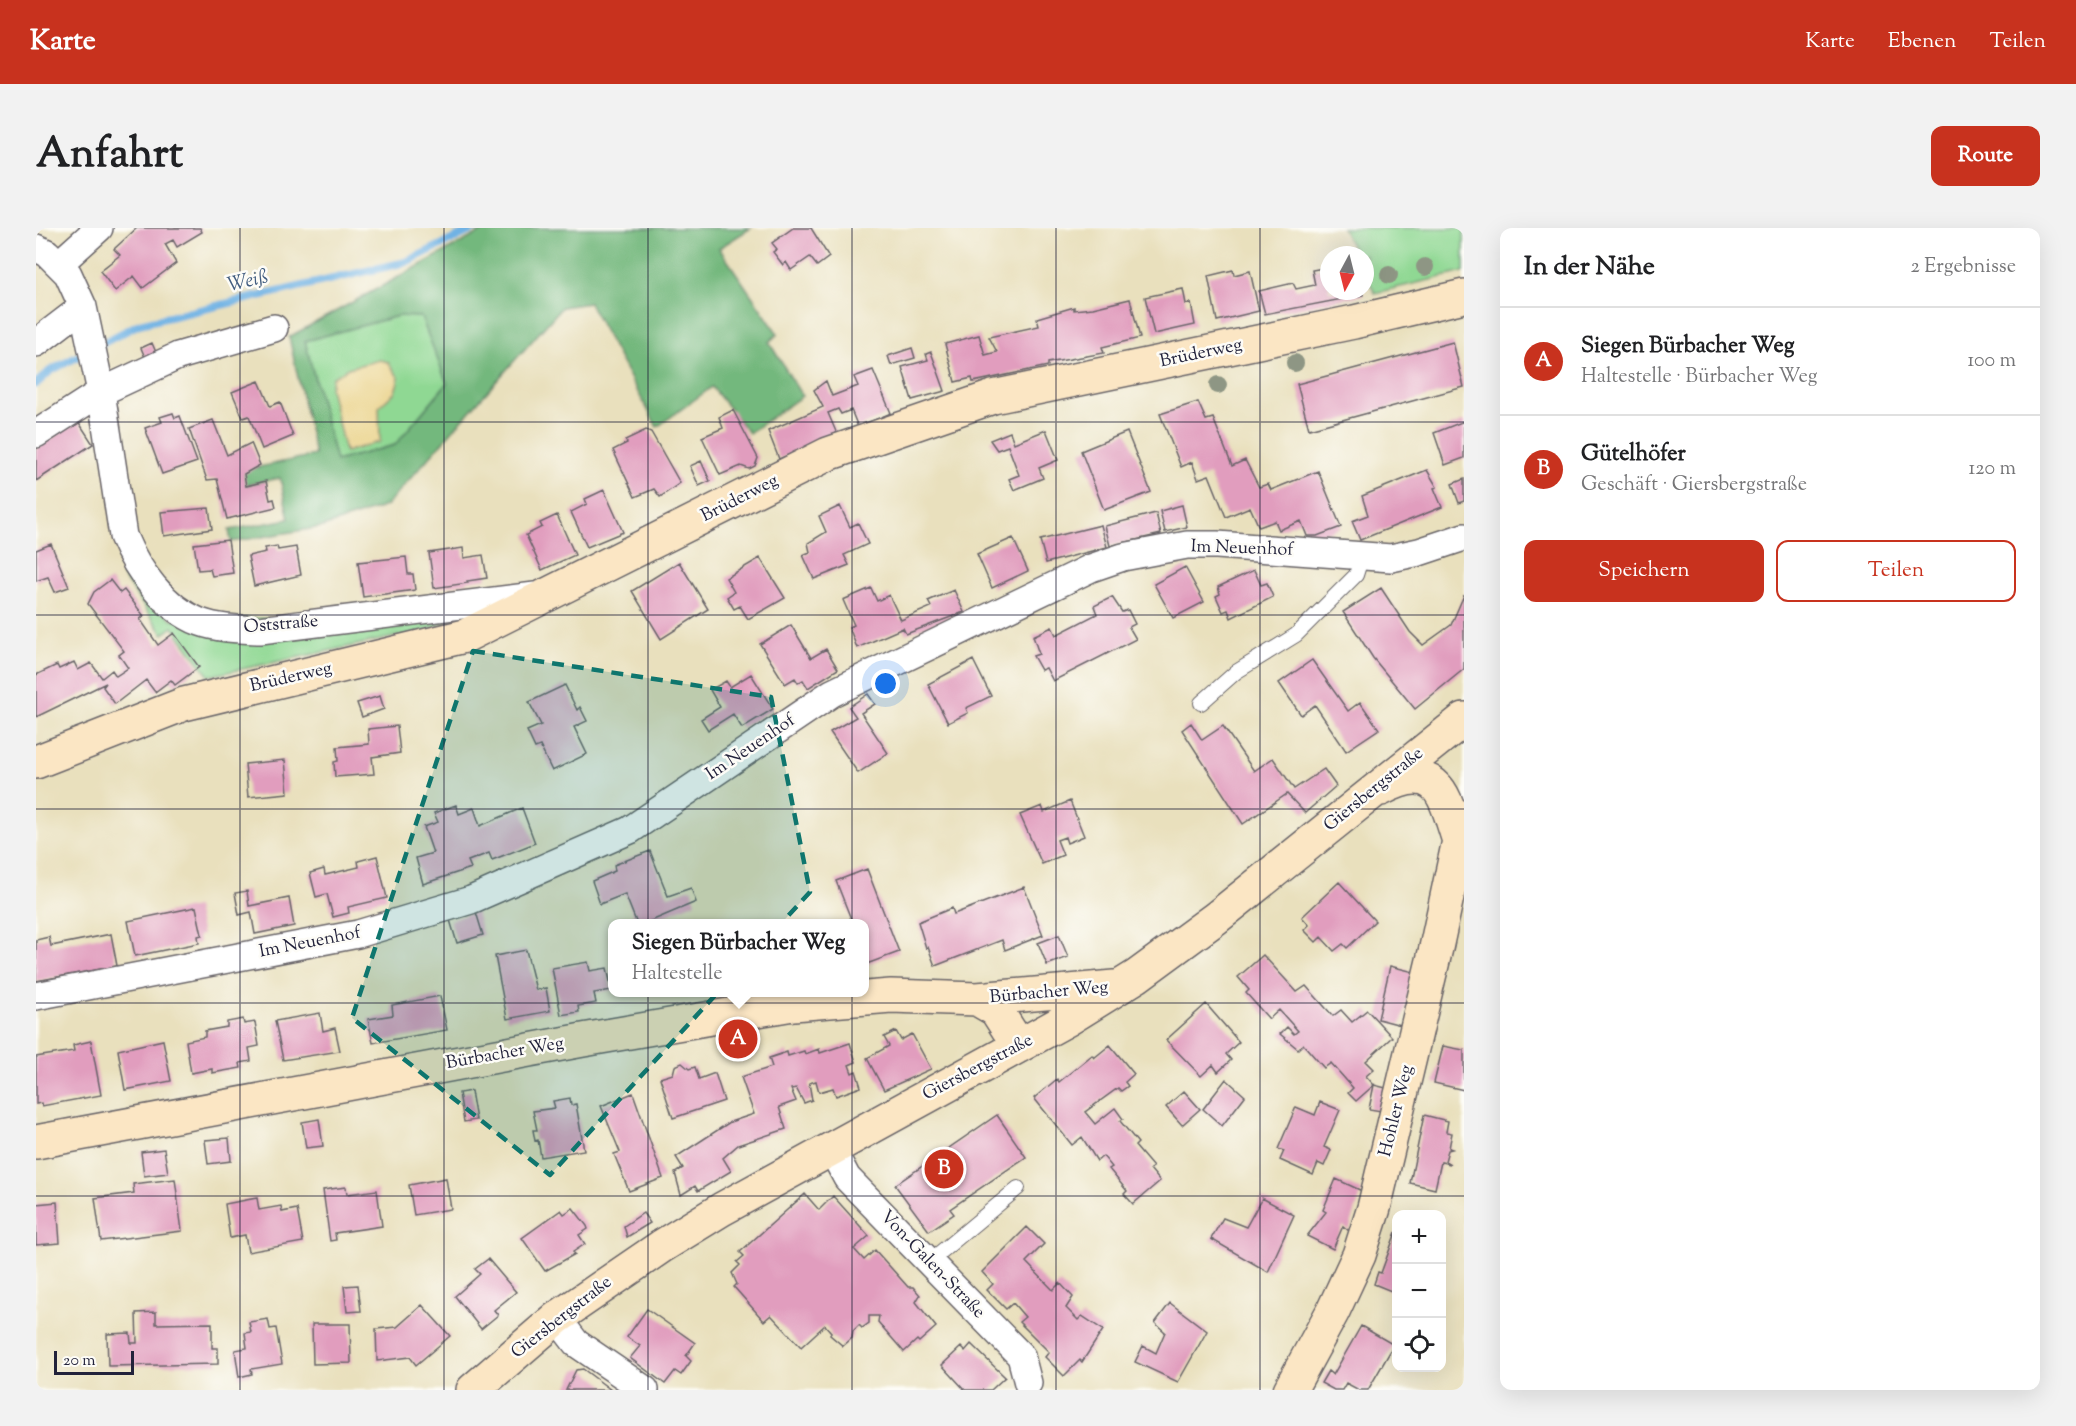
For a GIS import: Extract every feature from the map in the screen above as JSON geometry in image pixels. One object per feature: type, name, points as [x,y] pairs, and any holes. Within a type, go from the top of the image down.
[{"type":"street","points":[[60,263],[99,228]]},
{"type":"street","name":"Oststraße","points":[[36,248],[60,263],[68,274],[86,318],[100,385],[123,536],[132,558],[157,591],[179,610],[199,621],[230,629],[260,630],[552,594]]},
{"type":"street","name":"Brüderweg","points":[[36,762],[184,704],[465,636],[828,454],[993,397],[1354,322],[1464,296]]},
{"type":"street","points":[[36,343],[86,318]]},
{"type":"street","points":[[36,434],[100,385],[178,356],[274,328]]},
{"type":"street","name":"Im Neuenhof","points":[[36,996],[358,934],[471,900],[630,830],[832,693],[1092,568],[1123,556],[1154,550],[1216,545],[1362,556],[1400,556],[1464,537]]},
{"type":"street","name":"Giersbergstraße","points":[[473,1390],[557,1318],[682,1233],[1121,987],[1216,918],[1464,719]]},
{"type":"street","points":[[1366,796],[1408,778],[1430,781],[1438,787],[1462,829]]},
{"type":"street","name":"Hohler Weg","points":[[1290,1390],[1333,1311],[1359,1255],[1374,1208],[1462,829]]},
{"type":"street","name":"Bürbacher Weg","points":[[36,1142],[560,1044],[793,1004],[891,996],[977,999],[1121,987]]},
{"type":"street","name":"Bürbacher Weg","points":[[977,999],[996,1010],[1019,1046]]},
{"type":"street","name":"Von-Galen-Straße","points":[[831,1148],[847,1178],[1022,1356],[1028,1383]]},
{"type":"street","points":[[557,1318],[576,1343],[645,1390]]},
{"type":"lane","points":[[1201,703],[1236,672],[1296,635],[1356,575],[1362,556]]},
{"type":"lane","points":[[930,1261],[1018,1188]]},
{"type":"highlighted area","points":[[473,651],[771,697],[810,892],[550,1175],[352,1018]]},
{"type":"green space","points":[[488,228],[751,228],[719,248],[778,334],[769,342],[802,396],[749,433],[712,387],[657,427],[589,303],[562,307],[386,506],[322,527],[231,542],[229,530],[289,519],[280,478],[241,486],[236,472],[315,455],[289,337]],"holes":[[[398,316],[421,317],[447,383],[395,445],[336,461],[305,341]]]},
{"type":"green space","points":[[1342,228],[1464,228],[1464,272],[1375,293],[1374,246],[1351,246]]},
{"type":"green space","points":[[398,316],[421,317],[447,383],[395,445],[336,461],[305,341]]},
{"type":"green space","points":[[131,574],[171,619],[459,616],[428,630],[209,676],[173,627],[163,634],[122,575]]},
{"type":"sand","points":[[380,360],[388,362],[399,378],[395,392],[379,407],[380,442],[345,452],[330,388],[332,378],[348,368]]},
{"type":"building","points":[[137,228],[200,228],[202,232],[177,247],[173,240],[165,244],[176,263],[143,288],[134,276],[115,291],[100,271],[120,255],[114,249]]},
{"type":"building","points":[[793,228],[811,228],[829,257],[817,266],[810,257],[791,270],[786,262],[783,265],[773,252],[777,249],[772,243]]},
{"type":"building","points":[[1320,269],[1320,300],[1337,300],[1265,314],[1259,291],[1293,283],[1296,289],[1315,285],[1312,270]]},
{"type":"building","points":[[1233,270],[1234,275],[1250,271],[1259,311],[1217,321],[1208,276]]},
{"type":"building","points":[[1183,289],[1186,304],[1191,303],[1195,325],[1154,334],[1145,297]]},
{"type":"building","points":[[1130,299],[1140,338],[1102,347],[1104,353],[1048,363],[1048,366],[973,382],[972,378],[955,382],[945,344],[979,335],[985,355],[997,352],[989,337],[1039,326],[1037,318],[1074,307],[1074,310],[1093,308]]},
{"type":"building","points":[[1453,342],[1464,387],[1309,429],[1297,384]]},
{"type":"building","points":[[152,343],[158,357],[147,362],[141,348]]},
{"type":"building","points":[[912,348],[915,358],[891,365],[888,356]]},
{"type":"building","points":[[931,352],[945,391],[912,400],[902,367],[928,360],[926,354]]},
{"type":"building","points":[[873,370],[891,413],[858,427],[851,410],[841,414],[838,409],[828,413],[837,434],[779,459],[768,431],[823,407],[814,390],[826,381],[832,396],[858,386],[854,377]]},
{"type":"building","points":[[259,381],[270,406],[280,402],[293,436],[262,449],[249,416],[243,418],[232,392]]},
{"type":"building","points":[[1198,402],[1206,420],[1213,418],[1232,466],[1245,460],[1259,487],[1268,484],[1271,490],[1318,471],[1341,527],[1317,536],[1307,536],[1301,521],[1279,530],[1275,521],[1259,527],[1250,507],[1226,517],[1209,475],[1198,479],[1192,462],[1181,467],[1160,414]]},
{"type":"building","points":[[733,410],[758,458],[755,466],[749,469],[741,466],[720,475],[702,437],[723,428],[719,417]]},
{"type":"building","points":[[173,413],[175,418],[180,416],[197,462],[162,474],[145,428],[162,422],[160,417]]},
{"type":"building","points":[[213,420],[227,455],[251,443],[260,465],[244,474],[246,486],[266,481],[270,500],[274,499],[276,507],[227,519],[217,479],[207,480],[189,429]]},
{"type":"building","points":[[78,421],[93,444],[36,481],[36,449]]},
{"type":"building","points":[[1464,421],[1464,458],[1445,465],[1434,433]]},
{"type":"building","points":[[646,430],[651,432],[680,483],[660,497],[654,489],[635,497],[613,450],[627,443],[625,440]]},
{"type":"building","points":[[1046,430],[1058,460],[1039,468],[1043,478],[1014,490],[1009,479],[1019,475],[1008,446],[997,450],[990,440],[1010,432],[1014,443]]},
{"type":"building","points":[[1127,432],[1151,492],[1104,510],[1081,451]]},
{"type":"building","points":[[701,461],[710,481],[699,486],[690,466]]},
{"type":"building","points":[[1427,470],[1437,487],[1434,488],[1442,507],[1360,540],[1352,521],[1368,515],[1362,496]]},
{"type":"building","points":[[1464,479],[1464,501],[1459,503],[1452,484]]},
{"type":"building","points":[[604,490],[623,532],[587,547],[571,512],[587,504],[585,499]]},
{"type":"building","points":[[1182,505],[1187,527],[1165,532],[1160,511]]},
{"type":"building","points":[[840,506],[850,527],[858,523],[868,544],[844,555],[849,565],[814,579],[803,555],[810,552],[808,543],[826,532],[819,516]]},
{"type":"building","points":[[209,508],[212,529],[164,536],[161,512]]},
{"type":"building","points":[[1156,513],[1161,534],[1110,546],[1105,526]]},
{"type":"building","points":[[557,515],[575,555],[542,570],[526,535],[542,527],[540,523]]},
{"type":"building","points":[[1101,525],[1107,547],[1046,563],[1040,540]]},
{"type":"building","points":[[1013,538],[1028,571],[992,588],[977,554]]},
{"type":"building","points":[[228,540],[233,573],[212,576],[210,569],[198,570],[194,544]]},
{"type":"building","points":[[51,544],[69,587],[55,592],[48,577],[36,581],[36,550]]},
{"type":"building","points":[[277,546],[278,550],[296,547],[301,575],[254,586],[248,556],[266,552],[265,548]]},
{"type":"building","points":[[463,548],[464,558],[483,555],[487,578],[434,588],[429,553]]},
{"type":"building","points":[[406,557],[408,574],[413,574],[415,590],[363,597],[358,562]]},
{"type":"building","points":[[760,558],[785,598],[748,619],[740,606],[734,609],[727,597],[734,592],[726,578]]},
{"type":"building","points":[[679,562],[708,609],[661,639],[632,591]]},
{"type":"building","points":[[1185,567],[1204,602],[1173,618],[1154,584]]},
{"type":"building","points":[[1254,570],[1261,585],[1267,583],[1273,597],[1231,618],[1228,610],[1223,612],[1216,596],[1220,594],[1218,587]]},
{"type":"building","points":[[110,580],[120,593],[124,590],[144,616],[140,619],[158,645],[174,633],[199,667],[175,685],[171,680],[155,692],[146,680],[115,704],[103,687],[106,683],[36,717],[36,675],[57,665],[59,669],[74,662],[78,670],[91,663],[102,678],[112,670],[116,676],[128,668],[119,655],[124,651],[88,604],[94,592]]},
{"type":"building","points":[[871,588],[877,601],[889,595],[901,620],[931,607],[928,601],[954,590],[964,612],[906,634],[903,628],[857,648],[849,627],[854,625],[843,600]]},
{"type":"building","points":[[1381,588],[1410,632],[1423,645],[1451,625],[1464,595],[1464,669],[1415,709],[1373,658],[1343,612]]},
{"type":"building","points":[[1112,597],[1122,612],[1128,610],[1135,624],[1129,627],[1136,639],[1053,681],[1046,668],[1041,670],[1033,656],[1039,654],[1033,636],[1052,627],[1056,635],[1097,614],[1094,606]]},
{"type":"building","points":[[791,625],[811,658],[826,649],[838,669],[808,688],[803,680],[798,683],[795,678],[785,684],[760,644]]},
{"type":"building","points":[[973,660],[991,696],[966,708],[968,713],[948,723],[928,684]]},
{"type":"building","points":[[1312,660],[1348,711],[1360,702],[1379,729],[1346,751],[1315,705],[1301,715],[1279,683]]},
{"type":"building","points":[[751,674],[773,709],[742,728],[733,714],[708,730],[701,719],[720,707],[710,690],[726,681],[730,687]]},
{"type":"building","points":[[565,685],[577,710],[580,707],[587,721],[574,727],[587,754],[552,771],[540,746],[535,748],[527,731],[541,725],[529,702]]},
{"type":"building","points":[[868,694],[875,704],[861,713],[888,753],[858,773],[830,732],[856,717],[849,707]]},
{"type":"building","points":[[380,696],[384,709],[362,717],[357,703]]},
{"type":"building","points":[[1191,723],[1202,740],[1223,726],[1254,771],[1273,758],[1294,789],[1324,769],[1336,786],[1305,813],[1287,794],[1243,824],[1182,730]]},
{"type":"building","points":[[397,726],[400,753],[372,757],[374,774],[335,777],[334,762],[338,761],[337,747],[369,744],[368,729]]},
{"type":"building","points":[[285,760],[288,793],[248,797],[245,764]]},
{"type":"building","points":[[1070,801],[1084,836],[1067,843],[1065,837],[1057,840],[1063,855],[1042,864],[1020,815],[1042,806],[1044,812]]},
{"type":"building","points":[[456,805],[459,814],[474,808],[480,826],[522,808],[535,843],[492,860],[489,853],[468,861],[471,868],[423,884],[416,858],[433,853],[424,827],[438,822],[434,813]]},
{"type":"building","points":[[650,851],[668,896],[691,888],[696,902],[656,919],[635,919],[625,894],[600,904],[592,881],[615,871],[614,865]]},
{"type":"building","points":[[377,856],[387,898],[348,907],[349,913],[333,917],[327,894],[316,897],[310,873],[324,869],[325,875],[359,867],[358,861]]},
{"type":"building","points":[[867,869],[899,952],[869,963],[869,919],[851,919],[836,881]]},
{"type":"building","points":[[1339,882],[1375,921],[1347,948],[1343,944],[1334,951],[1321,937],[1316,942],[1304,930],[1309,925],[1302,917]]},
{"type":"building","points":[[1024,887],[1043,935],[1005,950],[1002,940],[935,966],[928,947],[926,948],[918,922],[952,908],[954,914]]},
{"type":"building","points":[[247,891],[249,906],[289,898],[294,926],[255,934],[251,912],[239,915],[235,893]]},
{"type":"building","points":[[196,907],[202,935],[198,936],[199,943],[135,956],[128,921]]},
{"type":"building","points":[[476,912],[483,935],[457,943],[450,920]]},
{"type":"building","points":[[111,934],[117,966],[36,981],[36,940],[49,937],[51,946]]},
{"type":"building","points":[[1059,935],[1068,957],[1047,965],[1038,943]]},
{"type":"building","points":[[526,950],[536,990],[546,988],[550,1011],[507,1019],[495,956]]},
{"type":"building","points":[[1263,955],[1297,992],[1306,986],[1333,1016],[1341,1010],[1352,1022],[1367,1010],[1392,1037],[1366,1061],[1374,1069],[1366,1076],[1374,1085],[1356,1101],[1348,1093],[1353,1088],[1331,1063],[1324,1068],[1303,1044],[1298,1049],[1280,1034],[1287,1027],[1294,1034],[1298,1031],[1279,1010],[1269,1019],[1246,993],[1249,990],[1238,977]]},
{"type":"building","points":[[588,962],[590,971],[607,968],[608,991],[594,993],[596,1003],[578,1006],[579,1012],[561,1015],[552,968]]},
{"type":"building","points":[[1390,966],[1414,972],[1401,1025],[1378,1019]]},
{"type":"building","points":[[440,996],[447,1030],[373,1043],[368,1019],[393,1015],[392,1005]]},
{"type":"building","points":[[1206,1004],[1239,1042],[1226,1054],[1231,1060],[1218,1072],[1213,1065],[1201,1076],[1166,1040]]},
{"type":"building","points":[[320,1013],[323,1031],[335,1028],[340,1051],[283,1060],[275,1021]]},
{"type":"building","points":[[243,1019],[244,1024],[255,1022],[259,1046],[249,1048],[251,1061],[240,1063],[241,1068],[212,1073],[212,1069],[191,1073],[186,1041],[205,1037],[205,1031],[227,1027],[227,1022]]},
{"type":"building","points":[[896,1031],[901,1040],[912,1034],[931,1069],[884,1090],[867,1058],[889,1046],[884,1037]]},
{"type":"building","points":[[163,1040],[171,1081],[125,1090],[118,1050]]},
{"type":"building","points":[[91,1041],[101,1095],[42,1106],[41,1103],[36,1104],[36,1057],[74,1051],[73,1045]]},
{"type":"building","points":[[850,1043],[856,1062],[849,1065],[852,1073],[856,1071],[861,1087],[836,1096],[833,1088],[819,1092],[816,1081],[809,1083],[812,1100],[804,1103],[796,1088],[791,1089],[796,1101],[779,1107],[786,1129],[738,1145],[723,1158],[731,1171],[698,1191],[695,1186],[681,1195],[675,1173],[683,1168],[676,1157],[730,1122],[754,1114],[741,1077],[772,1067],[769,1058],[787,1052],[788,1056],[819,1049],[820,1053]]},
{"type":"building","points":[[1110,1045],[1134,1074],[1125,1082],[1128,1086],[1121,1091],[1118,1088],[1085,1112],[1095,1124],[1115,1108],[1123,1119],[1120,1121],[1138,1143],[1135,1146],[1153,1167],[1150,1169],[1160,1181],[1133,1204],[1124,1194],[1127,1191],[1109,1169],[1112,1167],[1103,1156],[1097,1161],[1082,1137],[1072,1145],[1034,1098],[1057,1079],[1059,1082],[1092,1055],[1094,1058]]},
{"type":"building","points":[[1443,1046],[1464,1050],[1464,1090],[1434,1083]]},
{"type":"building","points":[[682,1063],[689,1069],[695,1067],[699,1079],[715,1073],[724,1101],[673,1118],[660,1078],[673,1074],[675,1066]]},
{"type":"building","points":[[1226,1079],[1245,1096],[1222,1126],[1203,1109]]},
{"type":"building","points":[[1374,1085],[1386,1088],[1381,1111],[1369,1109]]},
{"type":"building","points":[[471,1091],[476,1120],[464,1122],[459,1093]]},
{"type":"building","points":[[1184,1091],[1200,1109],[1182,1125],[1166,1107]]},
{"type":"building","points":[[633,1093],[663,1178],[629,1191],[614,1154],[620,1152],[601,1106]]},
{"type":"building","points":[[570,1098],[571,1105],[576,1104],[584,1150],[541,1157],[538,1140],[535,1141],[533,1130],[537,1130],[533,1111],[555,1108],[553,1101]]},
{"type":"building","points":[[1320,1102],[1340,1110],[1324,1147],[1331,1150],[1324,1166],[1318,1163],[1313,1175],[1280,1160],[1284,1151],[1278,1149],[1296,1107],[1315,1115]]},
{"type":"building","points":[[997,1115],[1026,1157],[950,1209],[954,1214],[929,1231],[895,1185]]},
{"type":"building","points":[[1424,1115],[1448,1121],[1446,1132],[1452,1133],[1449,1148],[1452,1149],[1448,1150],[1445,1161],[1450,1164],[1441,1162],[1435,1189],[1410,1183]]},
{"type":"building","points":[[319,1119],[323,1146],[306,1148],[302,1122]]},
{"type":"building","points":[[229,1138],[231,1161],[208,1164],[205,1140]]},
{"type":"building","points":[[164,1149],[168,1173],[144,1176],[141,1152]]},
{"type":"building","points":[[446,1178],[451,1209],[414,1215],[409,1185]]},
{"type":"building","points":[[175,1179],[182,1231],[101,1241],[95,1198],[134,1193],[133,1184]]},
{"type":"building","points":[[1336,1179],[1362,1191],[1349,1231],[1343,1226],[1333,1249],[1307,1236],[1326,1212],[1323,1210]]},
{"type":"building","points":[[346,1187],[347,1194],[377,1190],[382,1226],[335,1233],[336,1240],[330,1241],[323,1190]]},
{"type":"building","points":[[805,1194],[819,1210],[833,1196],[869,1236],[854,1249],[864,1260],[875,1250],[908,1287],[913,1287],[920,1295],[916,1302],[936,1327],[919,1342],[917,1340],[904,1352],[878,1322],[879,1316],[869,1316],[869,1323],[862,1328],[859,1325],[853,1331],[852,1338],[843,1346],[830,1335],[831,1332],[825,1325],[801,1347],[771,1315],[764,1321],[734,1287],[737,1284],[732,1273],[740,1265],[737,1262],[744,1256],[740,1252]]},
{"type":"building","points":[[257,1198],[259,1210],[281,1206],[282,1212],[297,1209],[303,1242],[248,1252],[245,1235],[230,1238],[225,1204]]},
{"type":"building","points":[[1262,1198],[1294,1215],[1268,1272],[1211,1239],[1223,1218],[1246,1227]]},
{"type":"building","points":[[57,1202],[60,1243],[36,1245],[36,1204]]},
{"type":"building","points":[[573,1208],[588,1229],[579,1235],[585,1244],[573,1252],[575,1254],[545,1271],[522,1238],[561,1210],[564,1214]]},
{"type":"building","points":[[643,1213],[650,1223],[627,1237],[624,1226]]},
{"type":"building","points":[[1027,1227],[1044,1244],[1026,1262],[1053,1290],[1060,1283],[1073,1297],[1066,1308],[1078,1320],[1082,1316],[1103,1330],[1082,1362],[1080,1360],[1064,1376],[1045,1357],[1049,1352],[1019,1322],[1025,1317],[1013,1303],[1006,1309],[987,1290],[993,1284],[982,1272]]},
{"type":"building","points":[[1392,1243],[1392,1291],[1374,1284],[1378,1272],[1381,1273]]},
{"type":"building","points":[[488,1259],[516,1292],[494,1310],[498,1315],[481,1329],[455,1296],[480,1274],[475,1269]]},
{"type":"building","points":[[358,1285],[361,1311],[347,1312],[344,1286]]},
{"type":"building","points":[[1170,1303],[1207,1331],[1178,1382],[1135,1362],[1143,1346],[1156,1353],[1165,1332],[1155,1323]]},
{"type":"building","points":[[422,1305],[450,1336],[416,1365],[410,1357],[377,1361],[376,1329],[397,1327]]},
{"type":"building","points":[[647,1309],[695,1343],[686,1356],[691,1361],[681,1375],[675,1371],[665,1384],[630,1358],[640,1346],[627,1337]]},
{"type":"building","points":[[156,1312],[156,1324],[212,1323],[212,1348],[218,1348],[218,1364],[108,1366],[107,1334],[130,1333],[131,1343],[137,1343],[136,1313]]},
{"type":"building","points":[[268,1319],[270,1329],[276,1328],[282,1364],[251,1369],[252,1374],[239,1377],[235,1350],[247,1348],[245,1333],[251,1332],[249,1322]]},
{"type":"building","points":[[312,1324],[350,1324],[351,1363],[313,1364]]},
{"type":"building","points":[[1361,1326],[1392,1344],[1392,1348],[1368,1390],[1359,1390],[1346,1383],[1342,1390],[1334,1390],[1321,1383],[1328,1371],[1333,1375]]},
{"type":"building","points":[[971,1344],[1005,1377],[991,1390],[965,1390],[942,1365],[961,1347],[965,1351]]},
{"type":"building","points":[[583,1369],[611,1390],[566,1390],[576,1370]]},
{"type":"waterway","name":"Weiß","points":[[36,384],[50,371],[139,324],[406,262],[476,228]]},
{"type":"place","name":"Siegen Bürbacher Weg","points":[[738,1039]]},
{"type":"place","name":"Gütelhöfer","points":[[944,1169]]}]
